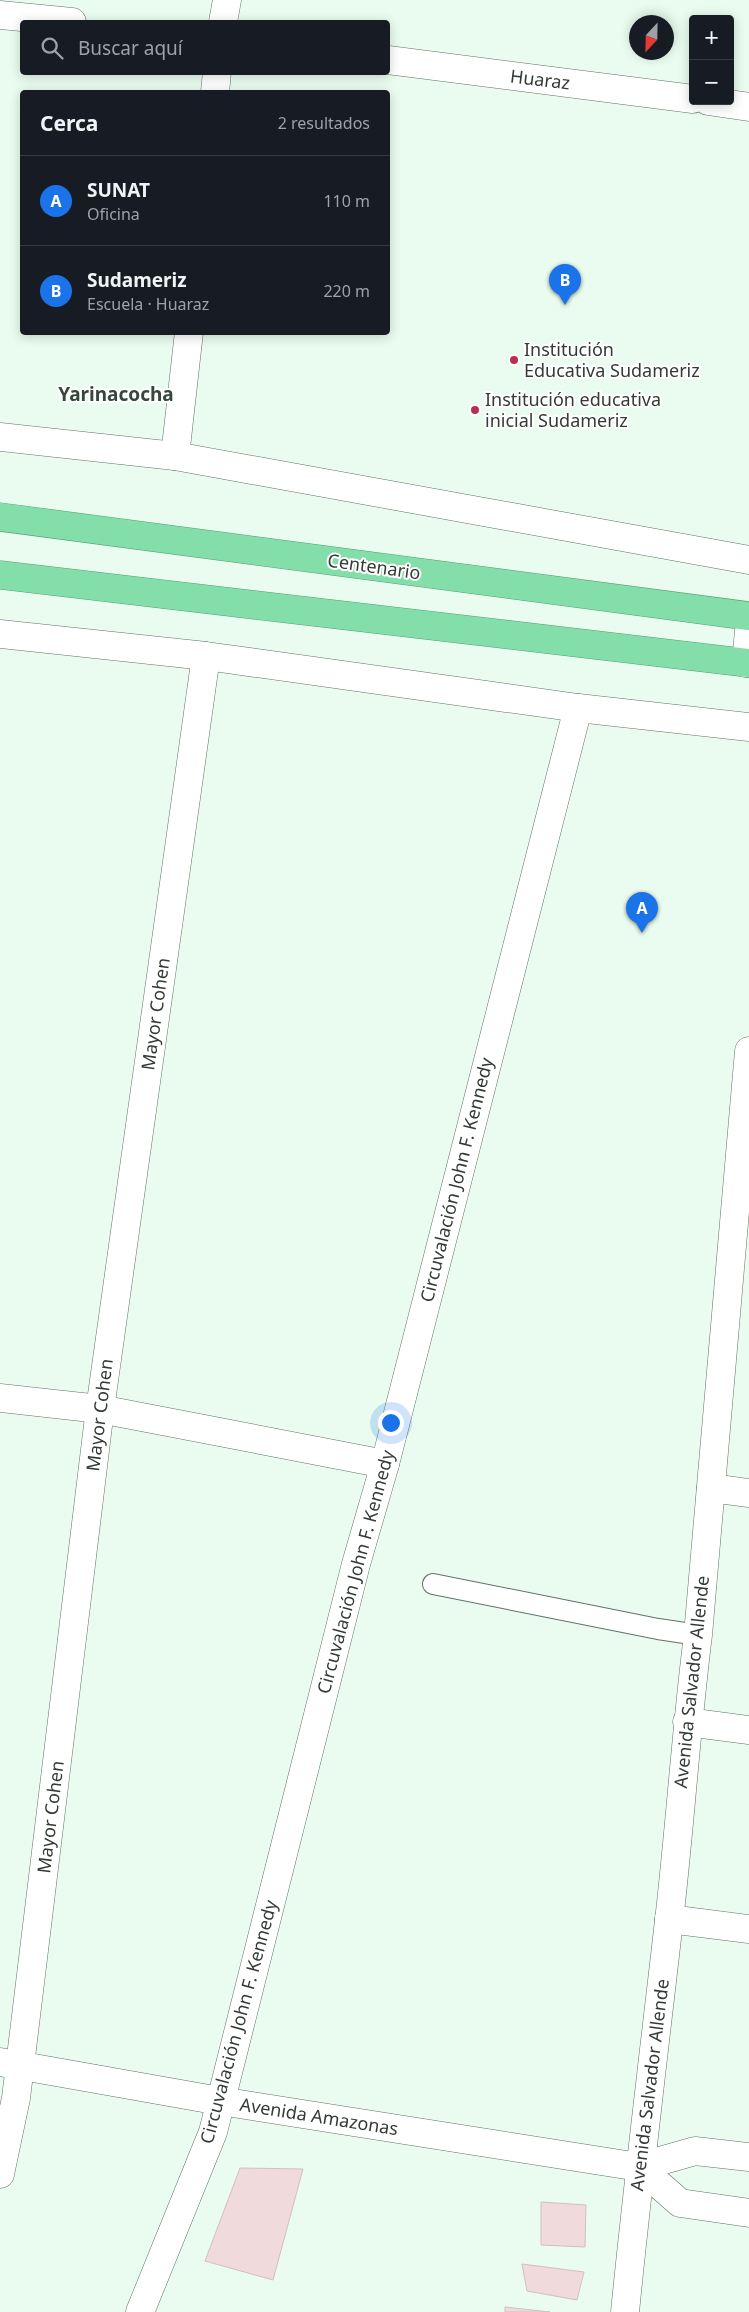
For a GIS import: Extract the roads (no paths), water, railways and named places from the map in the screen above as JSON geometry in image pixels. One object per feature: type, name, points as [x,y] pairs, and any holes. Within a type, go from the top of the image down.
[{"type":"highway","name":"Centenario","points":[[0,517],[749,616]]},
{"type":"highway","points":[[0,575],[748,663]]},
{"type":"street","points":[[223,20],[227,0]]},
{"type":"street","points":[[0,15],[51,20]]},
{"type":"street","name":"Huaraz","points":[[390,60],[689,98]]},
{"type":"street","points":[[215,90],[217,75]]},
{"type":"street","points":[[734,105],[749,107]]},
{"type":"street","points":[[175,456],[189,335]]},
{"type":"street","points":[[0,437],[175,456],[749,560]]},
{"type":"street","points":[[748,663],[749,631]]},
{"type":"street","points":[[0,634],[206,656],[578,708],[749,727]]},
{"type":"street","name":"Mayor Cohen","points":[[0,2174],[16,2098],[10,2064],[206,656]]},
{"type":"street","name":"Circuvalación John F. Kennedy","points":[[140,2312],[213,2132],[353,1574],[385,1464],[578,708]]},
{"type":"street","name":"Avenida Salvador Allende","points":[[625,2312],[639,2167],[669,1919],[687,1722],[698,1635],[749,1051]]},
{"type":"street","points":[[0,1398],[100,1409],[385,1464]]},
{"type":"street","points":[[711,1488],[749,1493]]},
{"type":"street","points":[[687,1722],[749,1730]]},
{"type":"street","points":[[669,1919],[749,1929]]},
{"type":"street","name":"Avenida Amazonas","points":[[10,2064],[220,2101],[639,2167],[695,2151],[749,2157]]},
{"type":"street","points":[[639,2167],[680,2203],[749,2213]]},
{"type":"lane","points":[[433,1584],[658,1629],[698,1635]]},
{"type":"place","name":"Sudameriz","points":[[565,305]]},
{"type":"place","name":"Institución Educativa Sudameriz","points":[[514,360]]},
{"type":"place","name":"Institución educativa inicial Sudameriz","points":[[475,410]]},
{"type":"place","name":"SUNAT","points":[[642,933]]},
{"type":"district","name":"Yarinacocha","points":[[116,394]]}]
